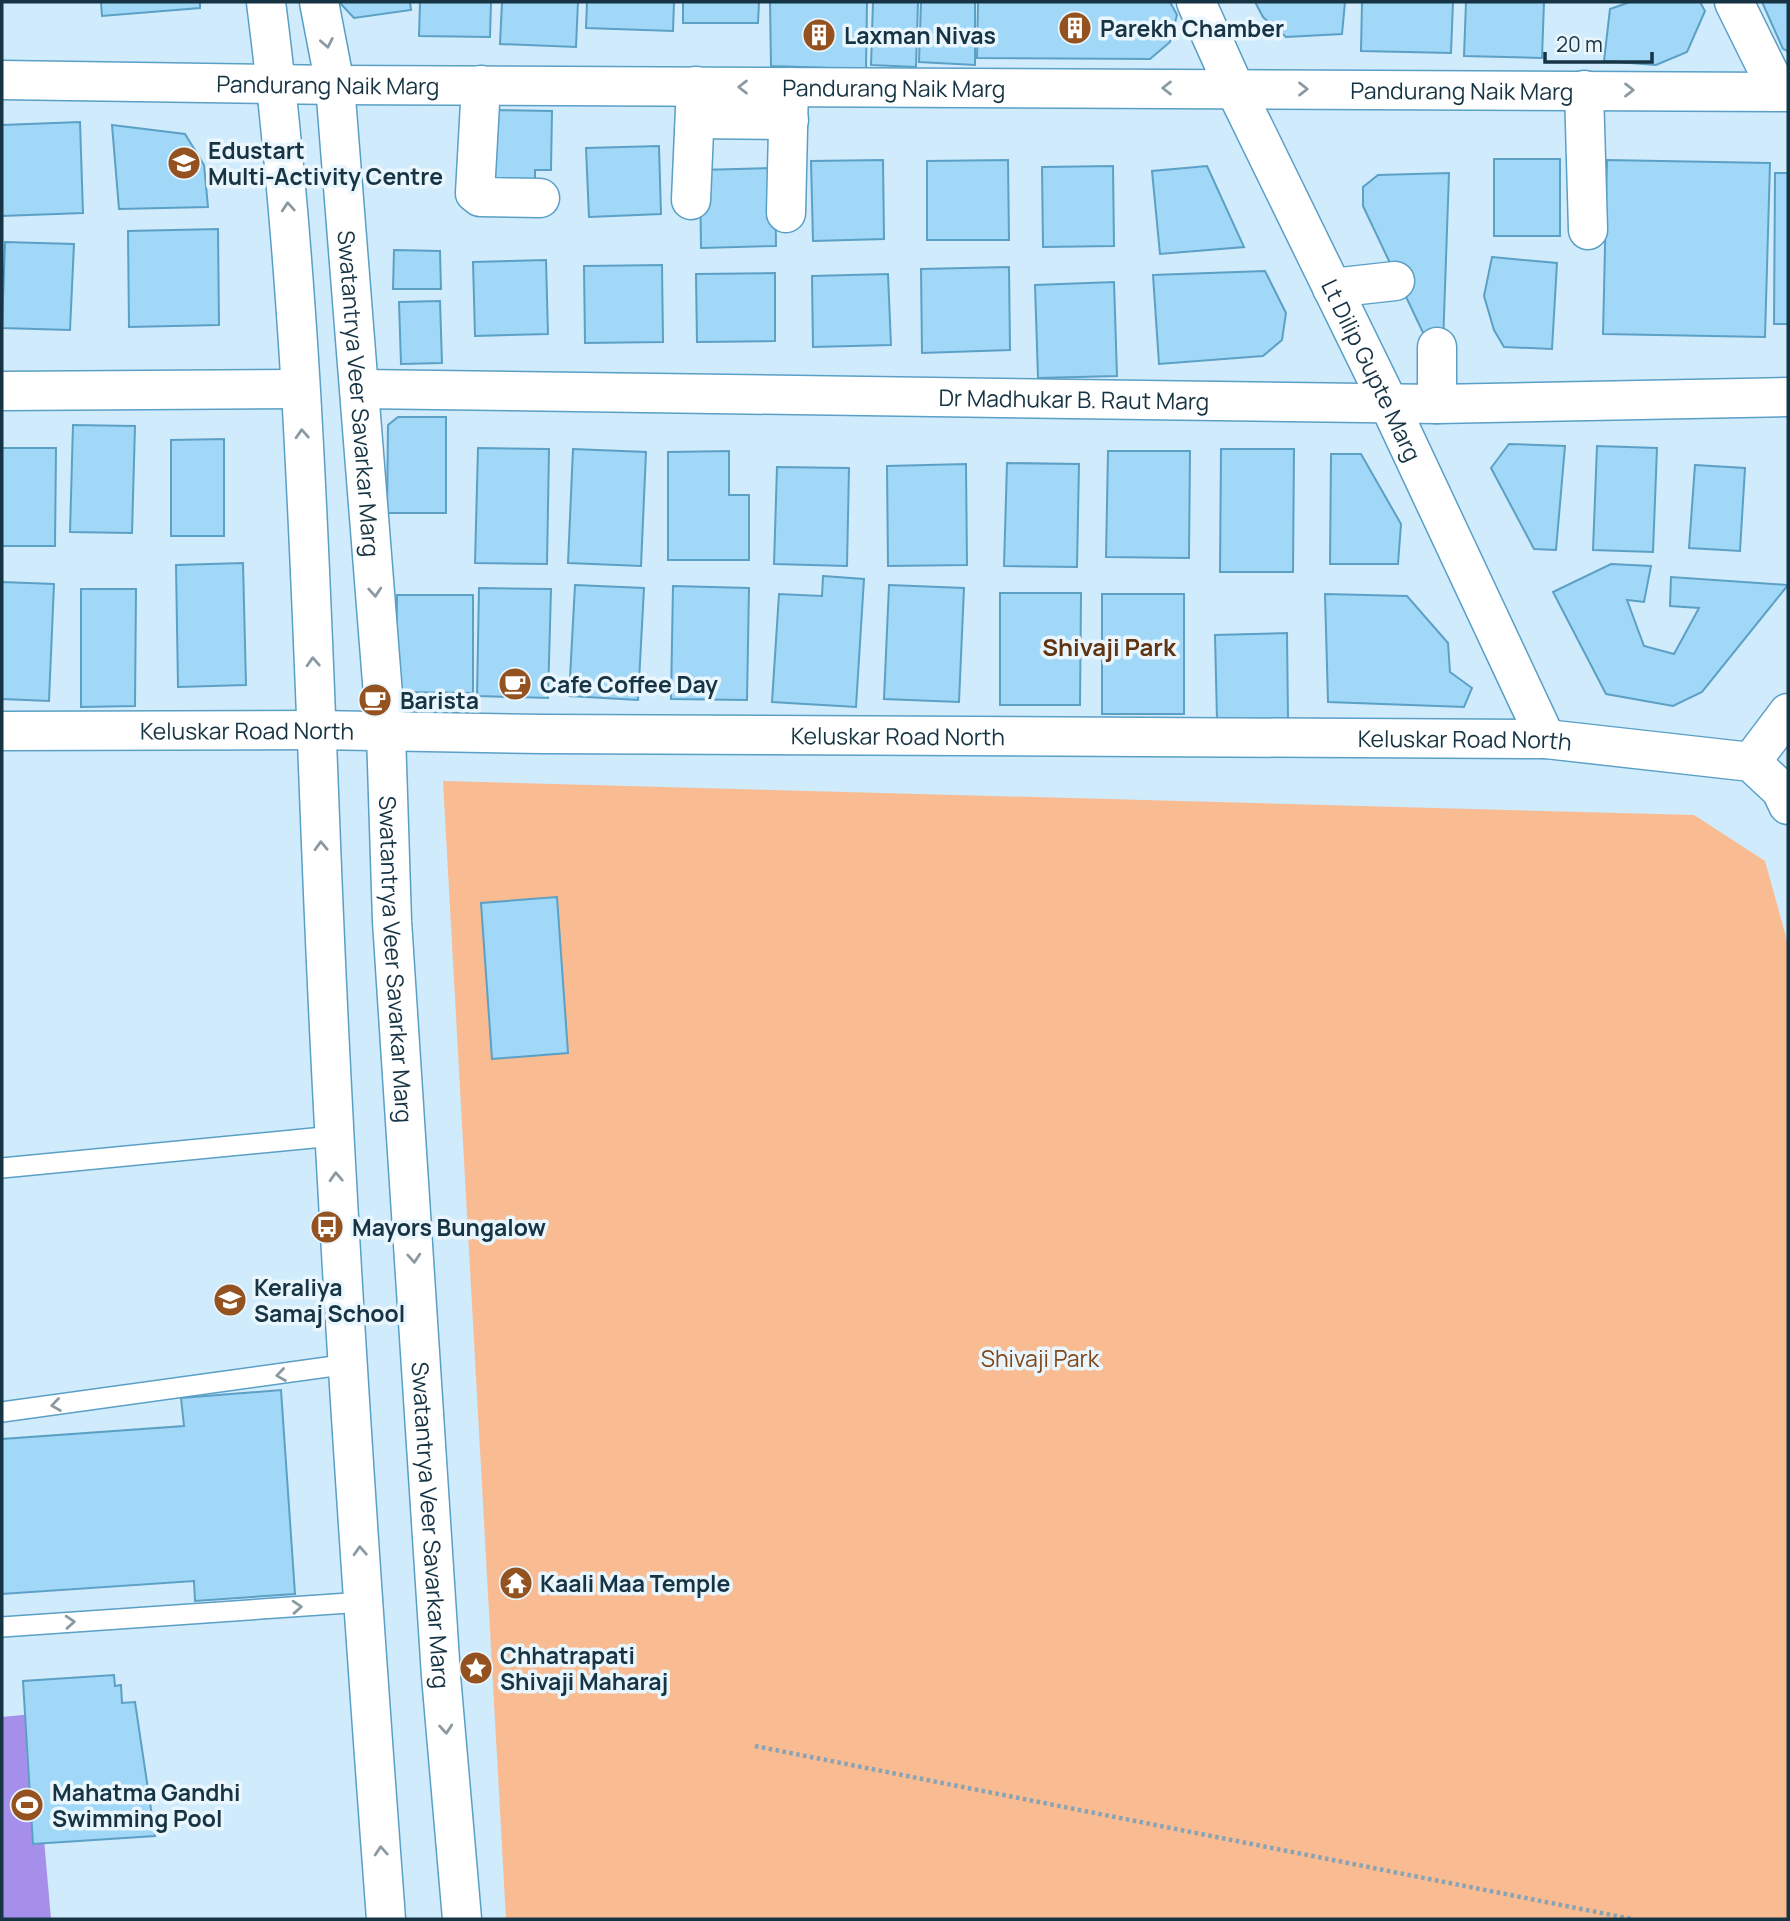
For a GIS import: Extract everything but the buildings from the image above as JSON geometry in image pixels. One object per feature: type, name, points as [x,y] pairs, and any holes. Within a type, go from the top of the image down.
[{"type":"street","points":[[266,2],[284,154],[299,389],[334,1136],[386,1919]]},
{"type":"street","name":"Swatantrya Veer Savarkar Marg","points":[[319,2],[335,85],[386,733],[397,990],[441,1676],[462,1919]]},
{"type":"street","name":"Lt Dilip Gupte Marg","points":[[1196,2],[1546,739]]},
{"type":"street","points":[[1734,2],[1783,91]]},
{"type":"street","name":"Pandurang Naik Marg","points":[[2,80],[481,85],[696,103],[789,104],[1235,89],[1783,91]]},
{"type":"street","points":[[481,85],[475,193],[480,197],[540,198]]},
{"type":"street","points":[[1584,90],[1588,230]]},
{"type":"street","points":[[691,200],[696,103]]},
{"type":"street","points":[[786,212],[789,104]]},
{"type":"street","points":[[1332,288],[1395,281]]},
{"type":"street","points":[[1437,346],[1437,404]]},
{"type":"street","points":[[2,391],[299,389]]},
{"type":"street","name":"Dr Madhukar B. Raut Marg","points":[[360,389],[1437,404],[1788,397]]},
{"type":"street","points":[[1786,792],[1751,762],[1788,713]]},
{"type":"street","name":"Keluskar Road North","points":[[2,731],[317,730],[386,733],[1546,739],[1751,762]]},
{"type":"lane","points":[[2,1168],[334,1136]]},
{"type":"lane","points":[[2,1412],[349,1364]]},
{"type":"lane","points":[[2,1627],[363,1602]]},
{"type":"path","points":[[755,1746],[1632,1919]]},
{"type":"green space","name":"Shivaji Park","points":[[443,781],[1694,815],[1765,861],[1788,944],[1788,1919],[506,1919]]},
{"type":"shaded area","name":"Mahatma Gandhi Swimming Pool","points":[[33,1714],[51,1919],[2,1919],[2,1717]]},
{"type":"place","name":"Parekh Chamber","points":[[1075,28]]},
{"type":"place","name":"Laxman Nivas","points":[[819,35]]},
{"type":"place","name":"Edustart Multi-Activity Centre","points":[[184,163]]},
{"type":"place","name":"Cafe Coffee Day","points":[[515,684]]},
{"type":"place","name":"Barista","points":[[375,700]]},
{"type":"place","name":"Mayors Bungalow","points":[[327,1227]]},
{"type":"place","name":"Keraliya Samaj School","points":[[230,1300]]},
{"type":"place","name":"Kaali Maa Temple","points":[[516,1583]]},
{"type":"place","name":"Chhatrapati Shivaji Maharaj","points":[[476,1668]]},
{"type":"place","name":"Mahatma Gandhi Swimming Pool","points":[[27,1805]]},
{"type":"district","name":"Shivaji Park","points":[[1109,646]]}]
